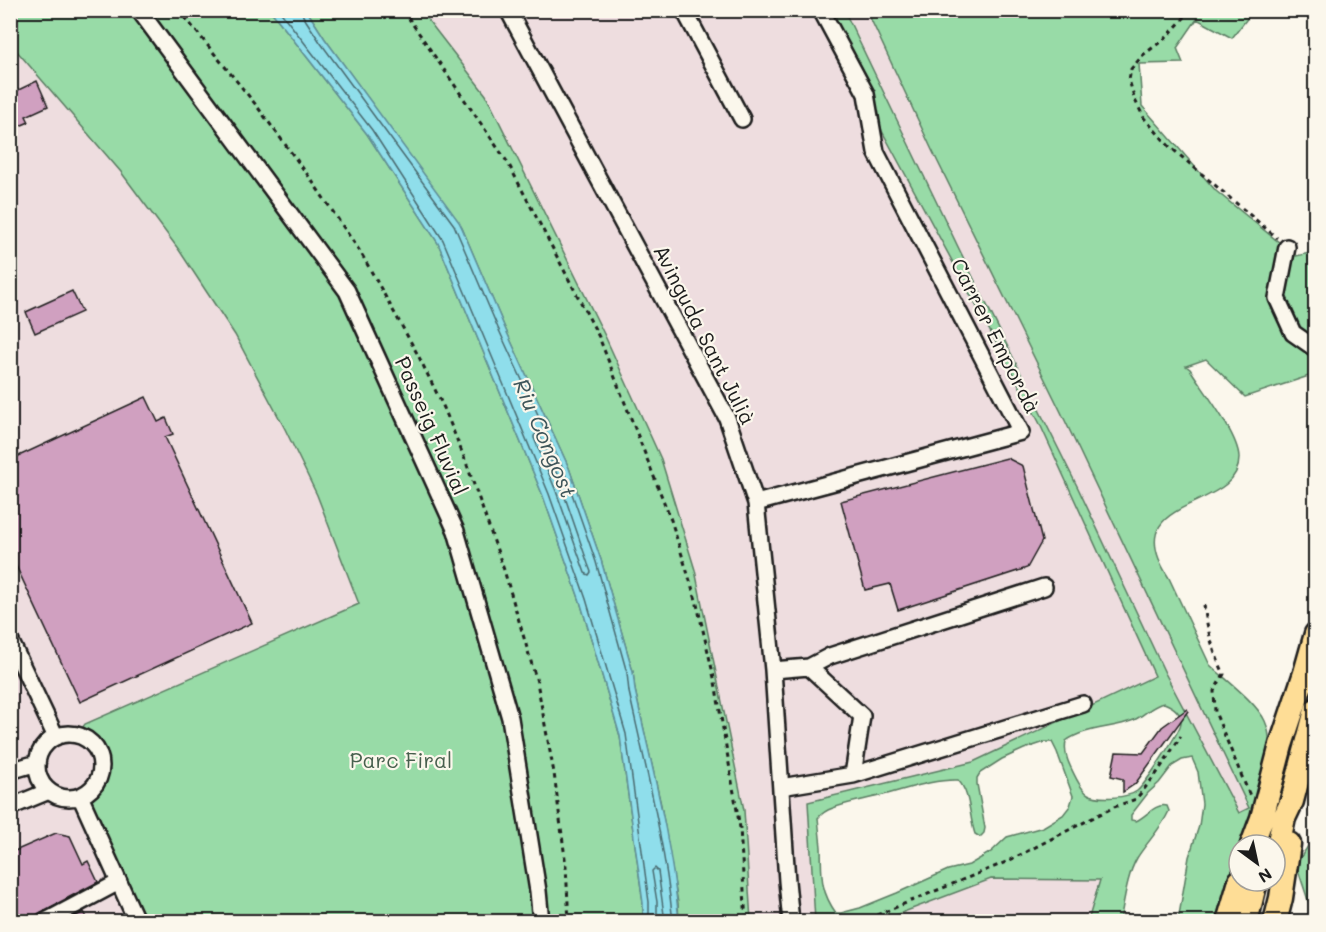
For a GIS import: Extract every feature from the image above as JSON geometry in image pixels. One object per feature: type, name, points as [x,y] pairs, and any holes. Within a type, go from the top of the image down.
[{"type":"highway","points":[[1256,833],[1316,634]]},
{"type":"highway","points":[[1267,833],[1305,673]]},
{"type":"highway","points":[[1281,833],[1284,818],[1292,801],[1316,710]]},
{"type":"highway","points":[[1275,921],[1281,898],[1293,820],[1292,801]]},
{"type":"highway","points":[[1228,921],[1236,893]]},
{"type":"highway","points":[[1246,921],[1253,893]]},
{"type":"highway","points":[[1262,921],[1268,893]]},
{"type":"street","name":"Passeig Fluvial","points":[[139,10],[347,291],[456,531],[510,718],[541,921]]},
{"type":"street","name":"Avinguda Sant Julià","points":[[508,10],[727,418],[756,503],[772,670],[791,921]]},
{"type":"street","points":[[684,10],[742,119]]},
{"type":"street","name":"Carrer Empordà","points":[[756,503],[1021,432],[876,152],[866,94],[821,10]]},
{"type":"street","points":[[1287,247],[1277,298],[1293,333],[1316,349]]},
{"type":"street","points":[[772,670],[809,668],[830,656],[1044,587]]},
{"type":"street","points":[[10,640],[56,737]]},
{"type":"street","points":[[809,668],[862,716],[853,775]]},
{"type":"street","points":[[781,787],[853,775],[1083,704]]},
{"type":"street","points":[[66,734],[77,735],[95,747],[100,757],[101,770],[98,780],[91,789],[80,796],[69,798],[58,796],[49,791],[41,782],[37,763],[47,743],[56,737],[66,734]]},
{"type":"street","points":[[10,771],[37,763]]},
{"type":"street","points":[[10,807],[49,791]]},
{"type":"street","points":[[80,796],[97,850],[119,882],[137,921]]},
{"type":"street","points":[[44,921],[119,882]]},
{"type":"path","points":[[403,10],[508,163],[594,326],[671,520],[696,600],[715,682],[740,828],[746,921]]},
{"type":"path","points":[[1191,10],[1167,37],[1143,55],[1131,69],[1129,80],[1135,100],[1144,118],[1169,146],[1287,247]]},
{"type":"path","points":[[1204,604],[1207,632],[1224,674],[1214,691],[1215,712],[1251,800]]},
{"type":"path","points":[[860,921],[1006,862],[1114,807],[1136,799],[1157,773],[1181,736]]},
{"type":"path","points":[[1308,914],[1314,921]]},
{"type":"shaded area","points":[[421,11],[831,11],[1039,422],[1155,676],[973,762],[808,802],[815,921],[751,921],[744,810],[661,460],[605,336],[486,95]]},
{"type":"shaded area","points":[[844,11],[867,11],[1249,808],[1238,813],[1165,673],[1078,488]]},
{"type":"shaded area","points":[[16,50],[121,172],[178,250],[235,335],[317,495],[359,605],[85,724],[87,740],[95,747],[100,757],[101,770],[98,780],[91,789],[80,796],[137,921],[11,922],[10,54]]},
{"type":"shaded area","points":[[991,879],[1101,880],[1088,921],[880,922]]},
{"type":"green space","points":[[844,10],[1078,488],[1165,673],[1239,813],[1249,808],[867,11],[1253,11],[1232,38],[1197,19],[1177,48],[1183,63],[1139,64],[1142,106],[1216,191],[1296,256],[1315,252],[1316,330],[1313,351],[1315,374],[1245,397],[1206,359],[1186,366],[1233,436],[1239,457],[1234,475],[1221,488],[1168,517],[1157,531],[1156,551],[1210,665],[1255,706],[1265,721],[1269,734],[1264,783],[1246,833],[1227,833],[1227,887],[1217,921],[1178,921],[1189,857],[1199,826],[1202,804],[1198,772],[1192,758],[1182,760],[1172,766],[1131,815],[1131,820],[1136,821],[1159,806],[1167,806],[1169,811],[1134,865],[1126,889],[1120,921],[1088,921],[1100,880],[991,879],[880,921],[815,921],[808,802],[973,762],[1155,676],[1039,422],[882,131],[869,93],[831,11]],"holes":[[[1164,703],[1173,707],[1181,718],[1180,727],[1154,769],[1137,791],[1120,797],[1106,798],[1086,793],[1068,761],[1066,741],[1082,733],[1134,720]],[[1052,742],[1073,796],[1070,806],[1063,815],[1043,827],[1007,837],[991,852],[969,865],[948,870],[860,908],[836,913],[822,881],[818,818],[823,813],[844,804],[918,785],[958,780],[968,799],[975,834],[980,837],[985,828],[977,784],[980,773],[1024,749]]]},
{"type":"green space","name":"Parc Firal","points":[[11,11],[271,11],[367,134],[438,243],[543,496],[580,601],[620,736],[643,903],[643,921],[137,921],[80,796],[96,781],[101,764],[95,748],[77,735],[85,724],[359,604],[317,495],[235,335],[179,250],[121,172],[16,50],[11,54]]},
{"type":"green space","points":[[307,11],[421,11],[486,95],[605,336],[661,459],[695,570],[744,810],[751,921],[679,921],[661,805],[633,672],[601,560],[569,468],[462,228]]},
{"type":"green space","points":[[1315,836],[1315,921],[1296,864]]},
{"type":"water","name":"Riu Congost","points":[[271,11],[307,11],[462,228],[569,468],[601,560],[633,672],[666,834],[679,921],[643,921],[643,903],[620,736],[580,601],[543,496],[438,243],[367,134]]},
{"type":"building","points":[[37,81],[48,106],[26,116],[29,122],[10,130],[10,94]]},
{"type":"building","points":[[72,291],[82,312],[35,333],[26,312]]},
{"type":"building","points":[[146,397],[158,422],[166,418],[173,434],[165,437],[252,623],[80,702],[10,553],[10,460]]},
{"type":"building","points":[[1007,458],[1023,466],[1042,541],[1027,568],[898,610],[890,584],[865,590],[841,501]]},
{"type":"building","points":[[1187,709],[1188,711],[1135,784],[1123,792],[1123,779],[1111,776],[1116,752],[1143,753],[1162,727]]},
{"type":"building","points":[[56,833],[70,836],[83,864],[88,861],[98,882],[39,913],[34,921],[10,921],[10,853]]},
{"type":"building","points":[[84,912],[89,921],[66,921]]}]
